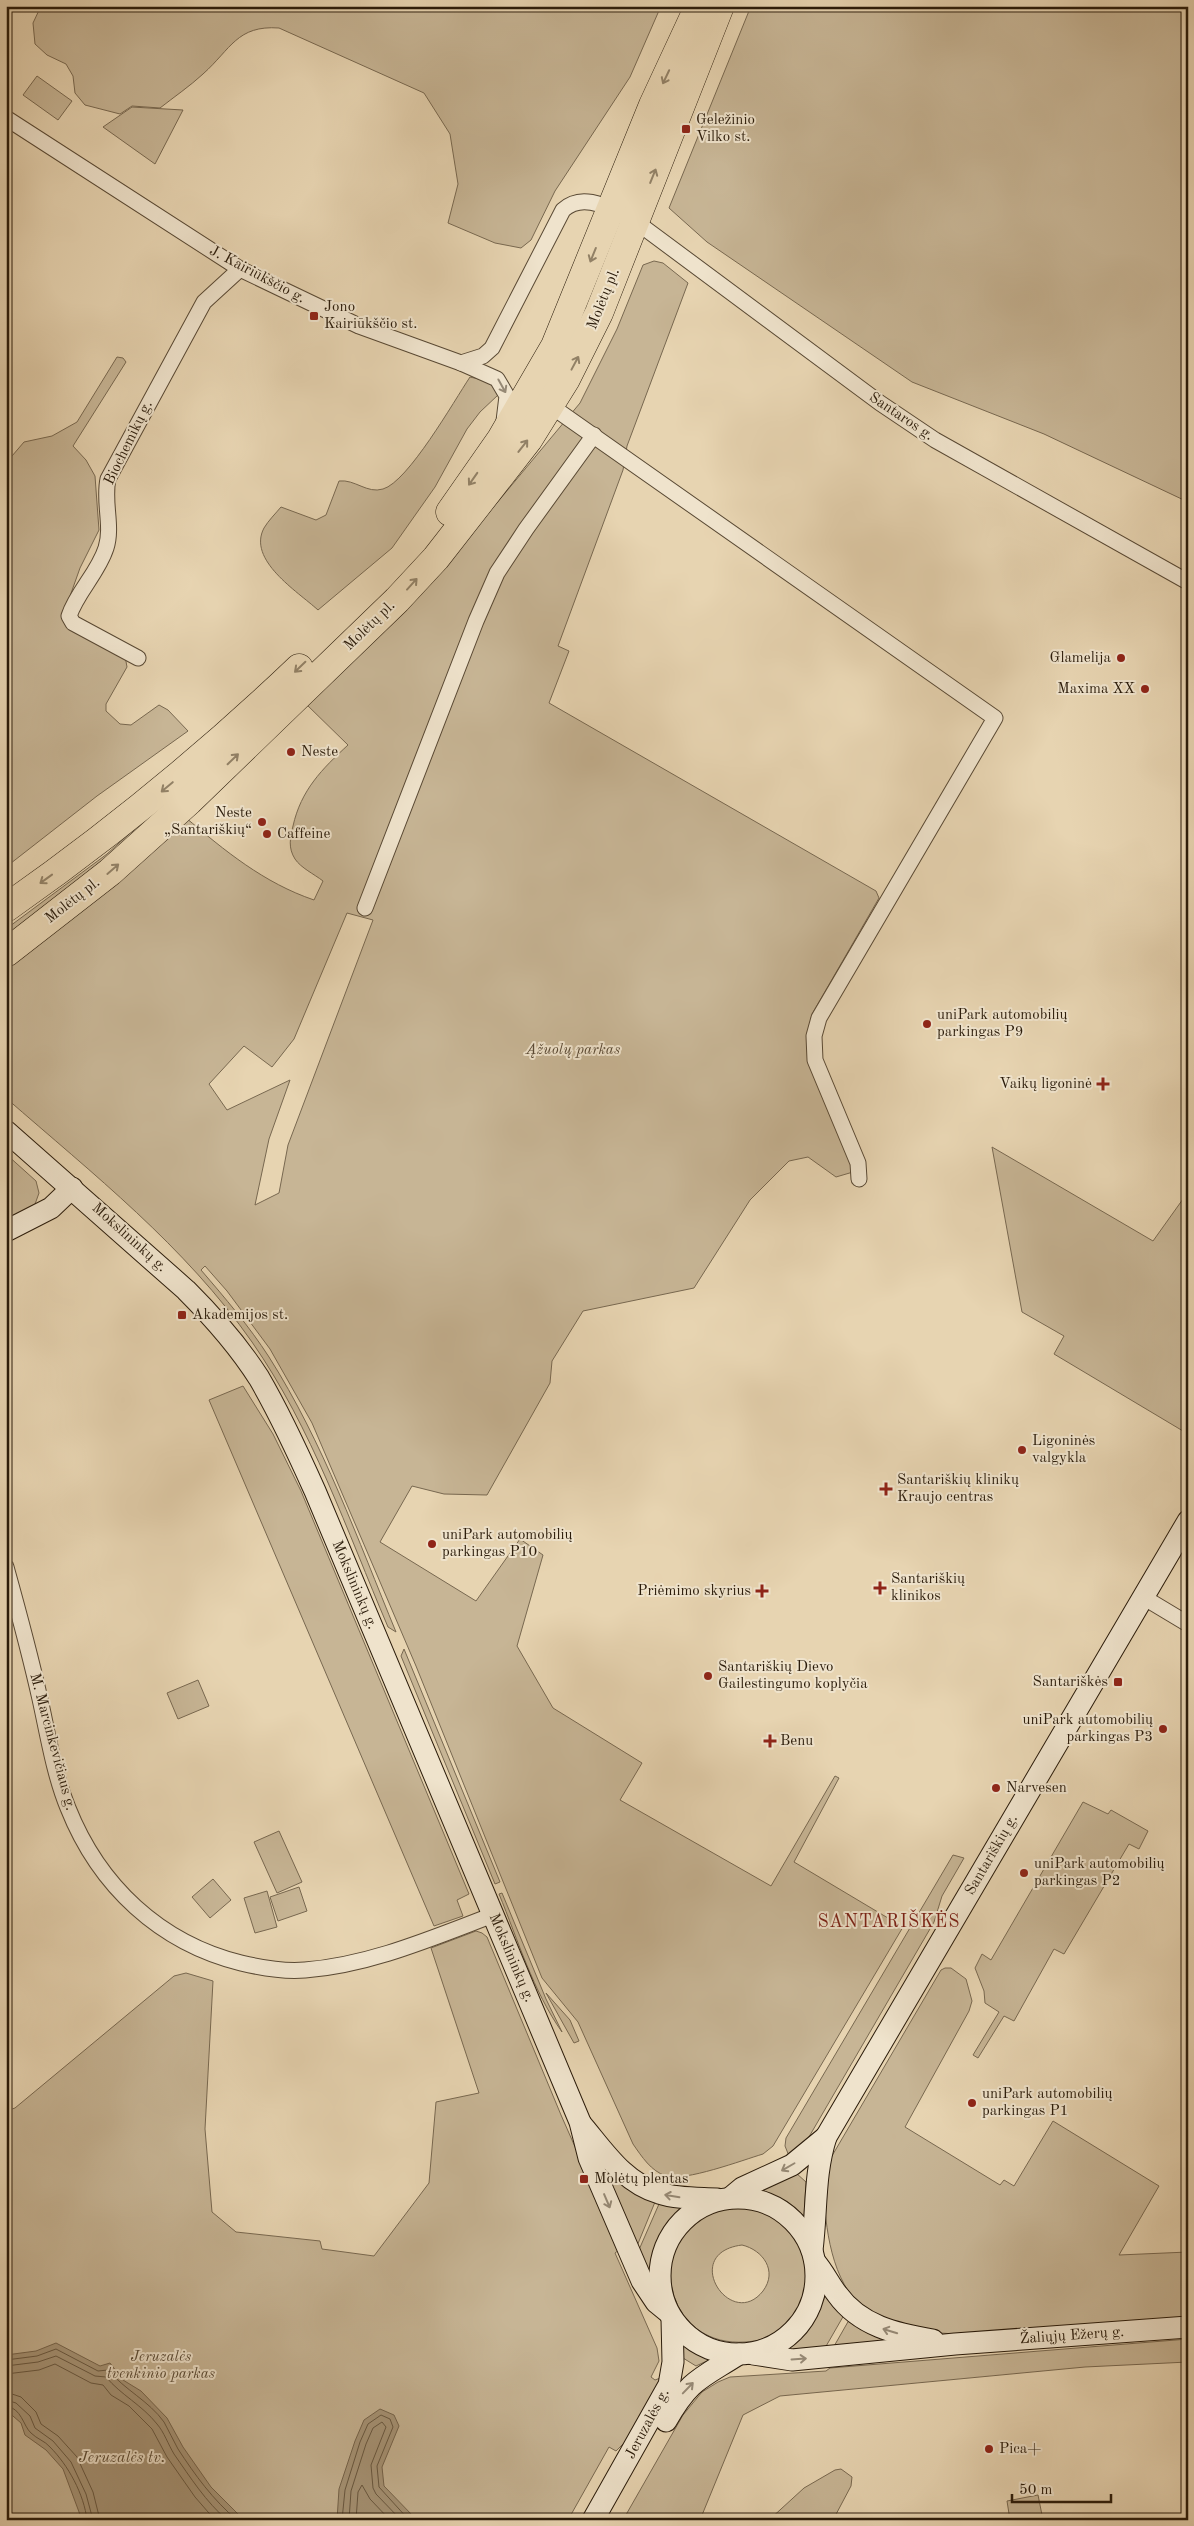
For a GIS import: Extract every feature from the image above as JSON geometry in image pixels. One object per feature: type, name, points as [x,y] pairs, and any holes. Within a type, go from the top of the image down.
[{"type":"highway","name":"Molėtų pl.","points":[[6,953],[110,872],[189,801],[397,600],[464,522],[528,440],[552,406],[600,313],[623,216],[653,105],[699,6]]},
{"type":"highway","name":"Molėtų pl.","points":[[6,908],[139,810],[208,753],[382,589],[421,548],[501,439],[555,346],[623,216],[720,6]]},
{"type":"main road","name":"Mokslininkų g.","points":[[6,1131],[186,1290],[210,1314],[258,1378],[289,1435],[315,1491],[580,2122],[589,2158],[642,2281],[656,2302],[670,2315]]},
{"type":"main road","points":[[6,1231],[51,1208],[72,1188]]},
{"type":"main road","name":"Santariškių g.","points":[[814,2256],[816,2185],[820,2157],[826,2137],[1188,1521]]},
{"type":"main road","name":"Mokslininkų g.","points":[[580,2122],[619,2169],[642,2186],[660,2194],[677,2197],[725,2199]]},
{"type":"main road","name":"Santariškių g.","points":[[725,2199],[742,2188],[792,2165],[826,2137]]},
{"type":"main road","points":[[725,2199],[764,2202],[780,2210],[799,2227],[814,2256],[816,2280],[813,2298],[807,2314],[796,2329],[775,2345],[745,2354],[724,2354],[694,2342],[670,2315],[661,2295],[659,2277],[661,2260],[666,2243],[675,2228],[701,2206],[725,2199]]},
{"type":"main road","name":"Žaliųjų Ežerų g.","points":[[814,2256],[838,2295],[850,2309],[864,2320],[890,2331],[955,2344]]},
{"type":"main road","name":"Jeruzalės g.","points":[[594,2520],[669,2384],[673,2362],[670,2315]]},
{"type":"main road","name":"Žaliųjų Ežerų g.","points":[[745,2354],[792,2360],[955,2344],[1188,2327]]},
{"type":"main road","name":"Jeruzalės g.","points":[[610,2520],[684,2391],[702,2376],[745,2354]]},
{"type":"street","name":"J. Kairiūkščio g.","points":[[6,118],[240,269],[359,326],[461,363],[497,379],[507,396],[501,439]]},
{"type":"street","points":[[461,363],[483,356],[492,348],[563,210],[576,201],[584,200],[623,216]]},
{"type":"street","name":"Santaros g.","points":[[623,216],[880,404],[935,440],[1188,582]]},
{"type":"street","name":"Biochemikų g.","points":[[138,658],[73,623],[69,616],[73,604],[105,550],[108,537],[106,497],[108,479],[204,302],[240,269]]},
{"type":"street","points":[[552,406],[756,552],[995,718],[819,1018],[814,1036],[815,1060],[858,1163],[859,1179]]},
{"type":"street","points":[[365,908],[476,621],[497,573],[526,529],[594,435]]},
{"type":"street","name":"M. Marcinkevičiaus g.","points":[[6,1567],[67,1807],[86,1846],[101,1871],[136,1908],[159,1928],[209,1954],[234,1962],[281,1970],[304,1970],[354,1962],[421,1942],[493,1915]]},
{"type":"street","points":[[1143,1597],[1188,1624]]},
{"type":"green space","points":[[41,6],[661,6],[630,77],[555,191],[531,240],[521,248],[495,243],[448,223],[458,184],[450,134],[424,93],[279,28],[265,28],[253,30],[236,40],[203,74],[160,108],[132,106],[120,114],[85,105],[75,93],[73,76],[66,64],[47,55],[35,44],[33,23]]},
{"type":"green space","points":[[751,6],[1188,6],[1188,502],[1044,434],[912,382],[707,242],[669,208]]},
{"type":"green space","points":[[37,76],[72,101],[58,120],[23,95]]},
{"type":"green space","points":[[132,107],[183,110],[155,164],[103,127]]},
{"type":"green space","name":"Ąžuolų parkas","points":[[654,261],[663,263],[688,283],[627,446],[623,470],[558,646],[569,651],[549,703],[876,891],[879,898],[812,1014],[807,1037],[853,1172],[836,1177],[808,1157],[789,1161],[750,1200],[694,1288],[583,1311],[552,1361],[550,1383],[487,1495],[444,1494],[412,1486],[380,1542],[476,1601],[520,1539],[543,1555],[517,1646],[553,1708],[642,1763],[620,1800],[771,1886],[835,1776],[839,1778],[794,1862],[903,1927],[773,2146],[763,2154],[699,2173],[675,2177],[666,2176],[656,2171],[647,2163],[633,2144],[578,2022],[542,1978],[416,1666],[312,1423],[270,1349],[227,1291],[205,1266],[201,1270],[236,1312],[269,1357],[306,1423],[323,1457],[396,1632],[388,1627],[311,1445],[293,1409],[252,1342],[198,1274],[168,1243],[104,1183],[6,1098],[6,970],[98,896],[185,817],[246,865],[278,885],[314,900],[323,881],[304,868],[295,859],[290,847],[290,839],[297,813],[307,791],[321,772],[348,745],[305,703],[486,516],[580,403],[617,329],[643,265]],"holes":[[[347,913],[373,920],[288,1145],[279,1193],[255,1205],[269,1139],[290,1080],[227,1110],[209,1084],[244,1046],[272,1067],[294,1039]]]},
{"type":"green space","points":[[117,357],[123,358],[126,362],[73,446],[86,460],[95,476],[99,530],[80,568],[64,613],[125,656],[127,667],[106,704],[106,711],[120,724],[131,725],[159,705],[168,710],[188,731],[97,796],[6,867],[6,463],[24,442],[52,436],[77,422]]},
{"type":"green space","points":[[470,377],[491,384],[498,395],[480,412],[467,429],[435,487],[392,548],[318,610],[287,584],[268,563],[262,552],[261,540],[264,528],[281,507],[316,520],[326,515],[339,481],[350,482],[372,490],[383,489],[393,483],[417,457]]},
{"type":"green space","points":[[196,773],[128,842],[6,942],[6,929],[107,854]]},
{"type":"green space","points":[[992,1147],[1153,1241],[1188,1192],[1188,1434],[1054,1354],[1064,1336],[1022,1312]]},
{"type":"green space","points":[[6,1154],[36,1181],[39,1193],[34,1207],[25,1214],[6,1218]]},
{"type":"green space","points":[[243,1386],[273,1434],[301,1491],[469,1894],[457,1900],[463,1916],[434,1926],[209,1400]]},
{"type":"green space","points":[[404,1649],[500,1882],[495,1884],[401,1656]]},
{"type":"green space","points":[[198,1680],[209,1706],[178,1719],[167,1693]]},
{"type":"green space","points":[[1083,1802],[1108,1814],[1111,1810],[1148,1831],[1139,1849],[1129,1844],[1064,1954],[1054,1949],[1014,2021],[1004,2016],[978,2058],[973,2055],[999,2012],[985,2003],[984,1991],[975,1968],[982,1954],[991,1960]]},
{"type":"green space","points":[[279,1831],[302,1882],[277,1893],[254,1842]]},
{"type":"green space","points":[[953,1855],[964,1858],[942,1896],[934,1922],[806,2142],[789,2156],[785,2146],[786,2138]]},
{"type":"green space","points":[[213,1879],[231,1900],[210,1918],[192,1897]]},
{"type":"green space","points":[[299,1887],[307,1911],[278,1921],[270,1897]]},
{"type":"green space","points":[[267,1891],[277,1927],[255,1933],[244,1898]]},
{"type":"green space","points":[[502,1893],[546,1999],[562,2032],[534,1982],[499,1894]]},
{"type":"green space","name":"Jeruzalės tvenkinio parkas","points":[[476,1931],[487,1937],[561,2115],[620,2249],[615,2253],[657,2348],[659,2361],[651,2377],[655,2380],[663,2377],[631,2436],[616,2451],[609,2447],[568,2520],[6,2520],[6,2111],[15,2108],[174,1976],[186,1973],[213,1981],[205,2129],[212,2212],[236,2232],[320,2241],[322,2249],[374,2256],[429,2183],[436,2102],[479,2093],[431,1948]]},
{"type":"green space","points":[[951,1968],[966,1979],[972,2001],[969,2011],[905,2127],[1000,2185],[1004,2180],[1014,2186],[1053,2121],[1159,2186],[1119,2255],[1188,2252],[1188,2319],[1016,2333],[940,2333],[916,2330],[872,2314],[859,2304],[849,2292],[834,2261],[827,2227],[824,2191],[829,2161],[941,1970]]},
{"type":"green space","points":[[546,1993],[570,2020],[579,2041],[574,2043]]},
{"type":"green space","points":[[602,2165],[655,2202],[637,2246]]},
{"type":"green space","points":[[796,2173],[806,2182],[804,2216],[788,2202],[760,2189]]},
{"type":"green space","points":[[659,2204],[683,2207],[663,2232],[655,2250],[652,2281],[638,2252]]},
{"type":"green space","points":[[737,2205],[768,2213],[790,2229],[803,2250],[807,2275],[804,2299],[792,2320],[772,2335],[745,2342],[715,2338],[692,2325],[677,2304],[671,2280],[673,2255],[685,2232],[706,2215]],"holes":[[[742,2245],[762,2256],[766,2262],[769,2276],[763,2291],[750,2301],[737,2302],[726,2297],[717,2286],[713,2274],[714,2261],[724,2251]]]},
{"type":"green space","points":[[824,2292],[844,2315],[825,2348],[783,2350],[809,2327]]},
{"type":"green space","points":[[849,2320],[893,2340],[833,2348]]},
{"type":"green space","points":[[679,2338],[694,2350],[713,2358],[696,2366],[683,2358]]},
{"type":"green space","points":[[1188,2339],[1188,2362],[1085,2367],[780,2396],[743,2415],[700,2520],[623,2520],[683,2415],[702,2392],[730,2377],[826,2371],[830,2368]]},
{"type":"green space","points":[[841,2469],[852,2477],[851,2486],[833,2520],[769,2520],[804,2488],[835,2470]]},
{"type":"green space","points":[[1038,2495],[1043,2520],[1010,2520],[1007,2501]]},
{"type":"water","name":"Jeruzalės tv.","points":[[56,2343],[100,2366],[110,2363],[123,2380],[141,2391],[167,2418],[183,2447],[211,2487],[244,2520],[82,2520],[63,2469],[46,2450],[25,2435],[21,2423],[6,2410],[6,2355],[36,2351]]},
{"type":"water","points":[[380,2409],[394,2415],[399,2426],[382,2467],[384,2486],[413,2516],[420,2520],[337,2520],[339,2489],[355,2441],[364,2420]]},
{"type":"place","name":"Geležinio Vilko st.","points":[[686,129]]},
{"type":"place","name":"Jono Kairiūkščio st.","points":[[314,316]]},
{"type":"place","name":"Glamelija","points":[[1121,658]]},
{"type":"place","name":"Maxima XX","points":[[1145,689]]},
{"type":"place","name":"Neste","points":[[291,752]]},
{"type":"place","name":"Neste „Santariškių“","points":[[262,822]]},
{"type":"place","name":"Caffeine","points":[[267,834]]},
{"type":"place","name":"uniPark automobilių parkingas P9","points":[[927,1024]]},
{"type":"place","name":"Vaikų ligoninė","points":[[1103,1084]]},
{"type":"place","name":"Akademijos st.","points":[[182,1315]]},
{"type":"place","name":"Ligoninės valgykla","points":[[1022,1450]]},
{"type":"place","name":"Santariškių klinikų Kraujo centras","points":[[886,1489]]},
{"type":"place","name":"uniPark automobilių parkingas P10","points":[[432,1544]]},
{"type":"place","name":"Santariškių klinikos","points":[[880,1588]]},
{"type":"place","name":"Priėmimo skyrius","points":[[762,1591]]},
{"type":"place","name":"Santariškių Dievo Gailestingumo koplyčia","points":[[708,1676]]},
{"type":"place","name":"Santariškės","points":[[1118,1682]]},
{"type":"place","name":"uniPark automobilių parkingas P3","points":[[1163,1729]]},
{"type":"place","name":"Benu","points":[[770,1741]]},
{"type":"place","name":"Narvesen","points":[[996,1788]]},
{"type":"place","name":"uniPark automobilių parkingas P2","points":[[1024,1873]]},
{"type":"place","name":"uniPark automobilių parkingas P1","points":[[972,2103]]},
{"type":"place","name":"Molėtų plentas","points":[[584,2179]]},
{"type":"place","name":"Pica+","points":[[989,2449]]},
{"type":"district","name":"SANTARIŠKĖS","points":[[889,1922]]}]
